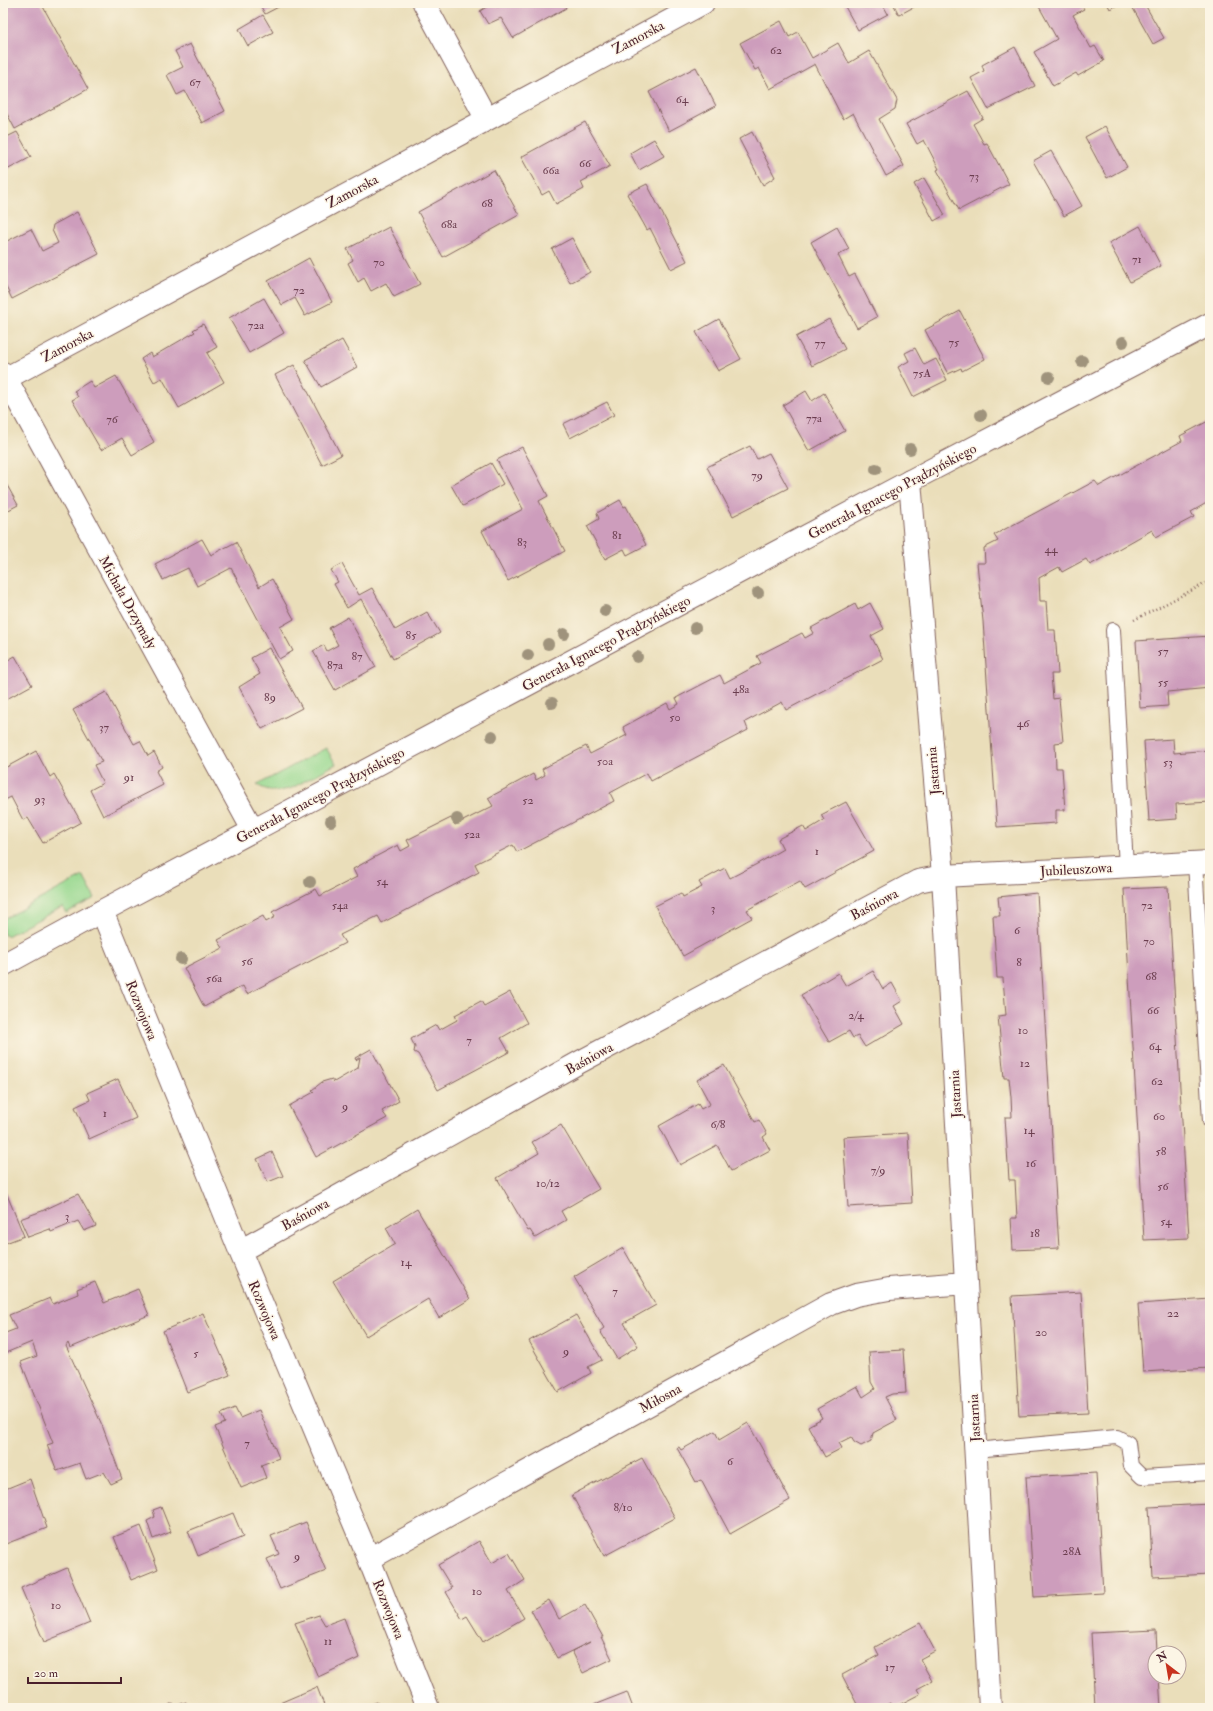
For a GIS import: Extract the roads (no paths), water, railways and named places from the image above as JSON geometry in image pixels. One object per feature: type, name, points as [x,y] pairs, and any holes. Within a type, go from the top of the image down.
[{"type":"street","points":[[424,3],[486,118]]},
{"type":"street","name":"Zamorska","points":[[4,377],[703,3]]},
{"type":"street","name":"Generała Ignacego Prądzyńskiego","points":[[3,965],[253,830],[910,481],[1210,324]]},
{"type":"street","name":"Michała Drzymały","points":[[4,377],[253,830]]},
{"type":"street","name":"Jastarnia","points":[[910,481],[942,876],[990,1708]]},
{"type":"street","name":"Jubileuszowa","points":[[942,876],[1203,862]]},
{"type":"street","name":"Baśniowa","points":[[240,1250],[578,1063],[907,886],[928,878],[942,876]]},
{"type":"street","name":"Rozwojowa","points":[[102,911],[240,1250],[369,1559],[428,1708]]},
{"type":"street","name":"Miłosna","points":[[369,1559],[831,1304],[856,1295],[889,1288],[966,1283]]},
{"type":"lane","points":[[1113,630],[1126,867]]},
{"type":"lane","points":[[1203,862],[1210,1121]]},
{"type":"lane","points":[[975,1450],[1117,1437],[1128,1443],[1131,1466],[1142,1477],[1210,1473]]}]
